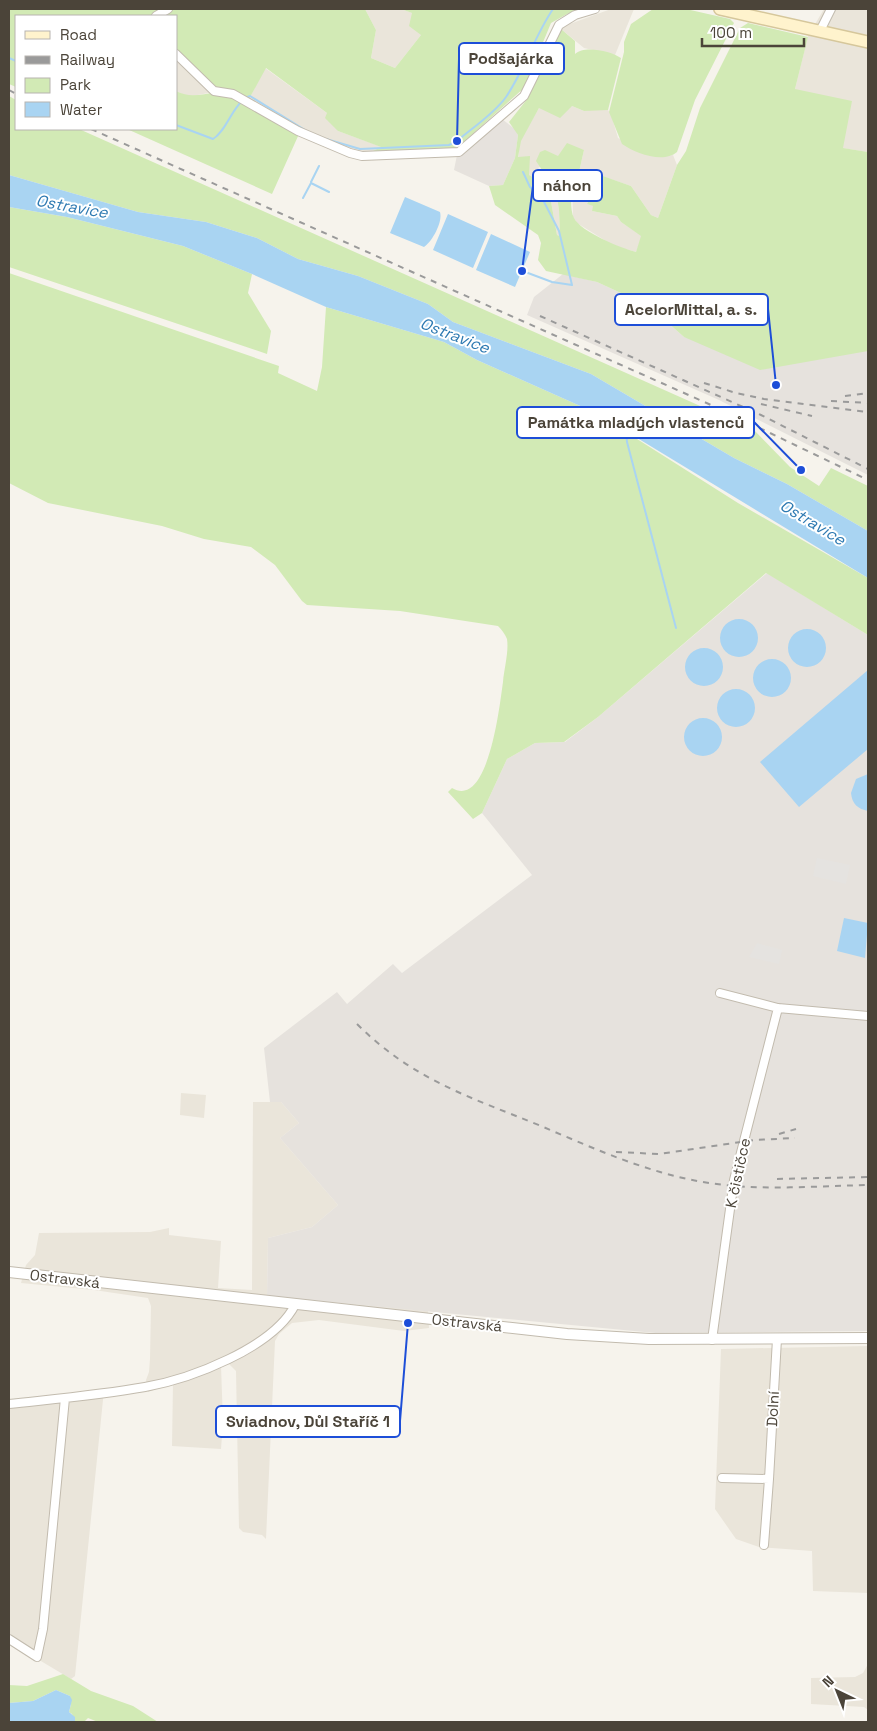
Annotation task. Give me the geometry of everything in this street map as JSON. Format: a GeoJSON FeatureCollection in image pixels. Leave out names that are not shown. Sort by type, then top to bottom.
{"type":"FeatureCollection","features":[{"type":"Feature","properties":{"kind":"main road"},"geometry":{"type":"LineString","coordinates":[[720,9],[868,42]]}},
{"type":"Feature","properties":{"kind":"street"},"geometry":{"type":"LineString","coordinates":[[178,56],[214,91],[244,100],[298,131],[356,155],[455,153],[503,116],[524,96],[559,25],[576,15],[595,9]]}},
{"type":"Feature","properties":{"kind":"street"},"geometry":{"type":"LineString","coordinates":[[820,30],[831,9]]}},
{"type":"Feature","properties":{"kind":"street"},"geometry":{"type":"LineString","coordinates":[[720,993],[778,1008],[868,1016]]}},
{"type":"Feature","properties":{"kind":"street","name":"K čističce"},"geometry":{"type":"LineString","coordinates":[[712,1340],[734,1180],[778,1008]]}},
{"type":"Feature","properties":{"kind":"street","name":"Ostravská"},"geometry":{"type":"LineString","coordinates":[[9,1272],[295,1306],[567,1334],[650,1339],[712,1340],[868,1338]]}},
{"type":"Feature","properties":{"kind":"street"},"geometry":{"type":"LineString","coordinates":[[9,1404],[146,1387],[223,1361],[270,1336],[281,1326],[295,1306]]}},
{"type":"Feature","properties":{"kind":"street","name":"Dolní"},"geometry":{"type":"LineString","coordinates":[[764,1546],[777,1339]]}},
{"type":"Feature","properties":{"kind":"street"},"geometry":{"type":"LineString","coordinates":[[9,1639],[37,1657],[43,1629],[65,1398]]}},
{"type":"Feature","properties":{"kind":"street"},"geometry":{"type":"LineString","coordinates":[[722,1478],[769,1479]]}},
{"type":"Feature","properties":{"kind":"shaded area"},"geometry":{"type":"Polygon","coordinates":[[[365,9],[401,9],[412,13],[421,35],[395,68],[371,58],[376,30],[365,9]]]}},
{"type":"Feature","properties":{"kind":"shaded area"},"geometry":{"type":"Polygon","coordinates":[[[611,9],[634,9],[615,55],[584,48],[561,29],[567,25],[611,9]]]}},
{"type":"Feature","properties":{"kind":"shaded area"},"geometry":{"type":"Polygon","coordinates":[[[824,9],[868,9],[868,152],[842,148],[795,89],[808,36],[824,9]]]}},
{"type":"Feature","properties":{"kind":"shaded area"},"geometry":{"type":"Polygon","coordinates":[[[178,53],[213,92],[188,97],[178,92],[178,53]]]}},
{"type":"Feature","properties":{"kind":"shaded area"},"geometry":{"type":"Polygon","coordinates":[[[265,68],[327,113],[338,131],[382,147],[369,153],[353,152],[300,130],[249,99],[265,68]]]}},
{"type":"Feature","properties":{"kind":"shaded area"},"geometry":{"type":"Polygon","coordinates":[[[572,106],[584,111],[593,109],[608,110],[618,138],[658,157],[673,155],[677,165],[658,218],[651,215],[631,186],[599,175],[587,204],[594,206],[592,211],[617,216],[621,222],[642,236],[636,252],[614,246],[577,223],[573,217],[572,180],[579,172],[584,150],[579,149],[538,168],[551,182],[556,191],[560,236],[557,235],[548,185],[529,175],[518,158],[520,141],[539,108],[572,106]]]}},
{"type":"Feature","properties":{"kind":"shaded area"},"geometry":{"type":"Polygon","coordinates":[[[502,119],[516,130],[518,135],[515,158],[503,185],[489,186],[454,170],[457,155],[502,119]]]}},
{"type":"Feature","properties":{"kind":"shaded area"},"geometry":{"type":"Polygon","coordinates":[[[563,274],[597,282],[649,306],[684,337],[868,351],[868,475],[719,400],[527,315],[534,297],[563,274]]]}},
{"type":"Feature","properties":{"kind":"shaded area"},"geometry":{"type":"Polygon","coordinates":[[[767,573],[868,635],[868,1331],[655,1333],[267,1296],[268,1238],[312,1227],[338,1205],[280,1138],[299,1123],[281,1102],[270,1102],[264,1048],[337,992],[347,1004],[393,964],[402,973],[532,875],[482,813],[507,759],[535,743],[565,742],[598,717],[767,573]]]}},
{"type":"Feature","properties":{"kind":"shaded area"},"geometry":{"type":"Polygon","coordinates":[[[817,858],[850,865],[846,884],[813,876],[817,858]]]}},
{"type":"Feature","properties":{"kind":"shaded area"},"geometry":{"type":"Polygon","coordinates":[[[757,943],[782,950],[779,964],[749,957],[757,943]]]}},
{"type":"Feature","properties":{"kind":"shaded area"},"geometry":{"type":"Polygon","coordinates":[[[181,1093],[206,1095],[204,1118],[180,1115],[181,1093]]]}},
{"type":"Feature","properties":{"kind":"shaded area"},"geometry":{"type":"Polygon","coordinates":[[[253,1102],[281,1102],[299,1123],[280,1138],[338,1205],[312,1227],[268,1238],[267,1296],[428,1311],[429,1328],[404,1331],[319,1320],[292,1323],[279,1334],[275,1341],[266,1539],[262,1535],[243,1532],[239,1528],[236,1371],[229,1364],[221,1366],[223,1422],[221,1449],[172,1446],[173,1383],[148,1392],[146,1380],[150,1359],[151,1306],[148,1298],[94,1290],[21,1283],[26,1265],[35,1255],[39,1233],[150,1232],[169,1228],[169,1235],[221,1241],[218,1288],[252,1290],[253,1102]]]}},
{"type":"Feature","properties":{"kind":"shaded area"},"geometry":{"type":"Polygon","coordinates":[[[868,1346],[868,1593],[813,1591],[812,1551],[759,1547],[736,1539],[715,1509],[721,1349],[868,1346]]]}},
{"type":"Feature","properties":{"kind":"shaded area"},"geometry":{"type":"Polygon","coordinates":[[[104,1390],[75,1676],[71,1679],[9,1642],[9,1400],[104,1390]]]}},
{"type":"Feature","properties":{"kind":"shaded area"},"geometry":{"type":"Polygon","coordinates":[[[868,1664],[868,1710],[864,1707],[811,1704],[811,1678],[855,1677],[863,1673],[868,1664]]]}},
{"type":"Feature","properties":{"kind":"green space"},"geometry":{"type":"Polygon","coordinates":[[[9,9],[165,9],[154,15],[15,15],[15,87],[9,84],[9,9]]]}},
{"type":"Feature","properties":{"kind":"green space"},"geometry":{"type":"Polygon","coordinates":[[[171,9],[365,9],[376,30],[371,58],[395,68],[421,35],[409,26],[412,13],[401,9],[584,9],[567,14],[551,23],[524,88],[457,148],[452,150],[369,153],[381,147],[338,131],[325,118],[327,113],[266,68],[249,99],[214,89],[178,53],[178,15],[162,15],[171,9]]]}},
{"type":"Feature","properties":{"kind":"green space"},"geometry":{"type":"Polygon","coordinates":[[[653,9],[686,9],[730,19],[734,23],[695,100],[677,152],[664,157],[641,154],[622,144],[609,112],[624,52],[624,42],[631,24],[653,9]]]}},
{"type":"Feature","properties":{"kind":"green space"},"geometry":{"type":"Polygon","coordinates":[[[748,23],[808,37],[795,89],[852,101],[843,148],[868,152],[868,351],[760,370],[684,337],[649,306],[597,282],[546,271],[538,260],[541,243],[538,235],[495,205],[489,186],[503,185],[515,158],[518,135],[509,122],[528,98],[561,29],[575,41],[575,54],[579,51],[591,49],[611,53],[621,58],[608,110],[584,111],[572,106],[560,118],[539,108],[521,141],[518,157],[530,156],[529,175],[548,185],[557,235],[560,236],[556,191],[536,161],[540,152],[545,150],[558,156],[567,143],[584,150],[579,172],[572,180],[571,204],[574,218],[593,234],[636,252],[641,236],[621,222],[617,216],[592,211],[593,206],[587,204],[600,175],[631,186],[651,215],[658,218],[677,165],[686,151],[700,108],[740,28],[748,23]]]}},
{"type":"Feature","properties":{"kind":"green space"},"geometry":{"type":"Polygon","coordinates":[[[178,92],[190,95],[224,94],[241,100],[299,134],[272,194],[129,130],[178,130],[178,92]]]}},
{"type":"Feature","properties":{"kind":"green space"},"geometry":{"type":"Polygon","coordinates":[[[9,96],[15,99],[15,130],[81,130],[754,430],[790,467],[819,486],[831,468],[868,486],[868,531],[787,484],[734,458],[591,374],[453,322],[428,304],[358,276],[298,259],[257,238],[206,222],[138,212],[9,175],[9,96]]]}},
{"type":"Feature","properties":{"kind":"green space"},"geometry":{"type":"Polygon","coordinates":[[[9,207],[67,217],[183,246],[252,274],[248,293],[271,331],[267,354],[9,267],[9,207]]]}},
{"type":"Feature","properties":{"kind":"green space"},"geometry":{"type":"Polygon","coordinates":[[[9,273],[279,366],[278,373],[317,391],[322,367],[326,307],[444,342],[477,360],[596,413],[738,503],[868,578],[868,635],[766,573],[598,717],[564,742],[535,743],[507,759],[482,813],[473,819],[448,792],[452,788],[465,791],[475,784],[484,769],[490,751],[499,710],[507,649],[507,639],[501,629],[498,626],[400,611],[307,605],[275,565],[251,547],[204,539],[162,526],[48,503],[9,483],[9,273]]]}},
{"type":"Feature","properties":{"kind":"green space"},"geometry":{"type":"Polygon","coordinates":[[[63,1674],[91,1691],[133,1706],[158,1722],[98,1722],[88,1718],[84,1722],[75,1722],[72,1714],[69,1712],[70,1696],[56,1690],[33,1701],[9,1703],[9,1685],[27,1686],[63,1674]]]}},
{"type":"Feature","properties":{"kind":"water","name":"Ostravice"},"geometry":{"type":"Polygon","coordinates":[[[9,175],[138,212],[206,222],[257,238],[298,259],[358,276],[428,304],[453,322],[591,374],[734,458],[787,484],[868,531],[868,578],[596,413],[477,360],[444,342],[326,307],[183,246],[67,217],[9,207],[9,175]]]}},
{"type":"Feature","properties":{"kind":"water"},"geometry":{"type":"Polygon","coordinates":[[[405,197],[440,212],[440,221],[436,231],[424,247],[390,233],[405,197]]]}},
{"type":"Feature","properties":{"kind":"water"},"geometry":{"type":"Polygon","coordinates":[[[448,214],[488,232],[473,268],[433,250],[448,214]]]}},
{"type":"Feature","properties":{"kind":"water"},"geometry":{"type":"Polygon","coordinates":[[[491,234],[530,252],[515,287],[476,270],[491,234]]]}},
{"type":"Feature","properties":{"kind":"water"},"geometry":{"type":"Polygon","coordinates":[[[739,619],[752,625],[758,638],[752,651],[739,657],[726,651],[720,638],[726,625],[739,619]]]}},
{"type":"Feature","properties":{"kind":"water"},"geometry":{"type":"Polygon","coordinates":[[[807,629],[820,635],[826,648],[820,661],[807,667],[794,661],[788,648],[794,635],[807,629]]]}},
{"type":"Feature","properties":{"kind":"water"},"geometry":{"type":"Polygon","coordinates":[[[704,648],[717,654],[723,667],[717,680],[704,686],[691,680],[685,667],[691,654],[704,648]]]}},
{"type":"Feature","properties":{"kind":"water"},"geometry":{"type":"Polygon","coordinates":[[[772,659],[785,665],[791,678],[785,691],[772,697],[759,691],[753,678],[759,665],[772,659]]]}},
{"type":"Feature","properties":{"kind":"water"},"geometry":{"type":"Polygon","coordinates":[[[868,670],[868,749],[799,807],[760,762],[868,670]]]}},
{"type":"Feature","properties":{"kind":"water"},"geometry":{"type":"Polygon","coordinates":[[[736,689],[749,695],[755,708],[749,721],[736,727],[723,721],[717,708],[723,695],[736,689]]]}},
{"type":"Feature","properties":{"kind":"water"},"geometry":{"type":"Polygon","coordinates":[[[703,718],[716,724],[722,737],[716,750],[703,756],[690,750],[684,737],[690,724],[703,718]]]}},
{"type":"Feature","properties":{"kind":"water"},"geometry":{"type":"Polygon","coordinates":[[[868,774],[868,811],[856,805],[851,793],[856,779],[868,774]]]}},
{"type":"Feature","properties":{"kind":"water"},"geometry":{"type":"Polygon","coordinates":[[[844,918],[868,923],[865,958],[837,951],[844,918]]]}},
{"type":"Feature","properties":{"kind":"water"},"geometry":{"type":"Polygon","coordinates":[[[56,1690],[70,1696],[72,1700],[69,1712],[75,1717],[75,1722],[9,1722],[9,1703],[33,1701],[56,1690]]]}},
{"type":"Feature","properties":{"kind":"waterway"},"geometry":{"type":"LineString","coordinates":[[326,139],[360,149],[449,145],[457,141],[489,115],[506,97],[553,9]]}},
{"type":"Feature","properties":{"kind":"waterway"},"geometry":{"type":"LineString","coordinates":[[9,58],[15,61]]}},
{"type":"Feature","properties":{"kind":"waterway"},"geometry":{"type":"LineString","coordinates":[[245,98],[250,96],[305,130]]}},
{"type":"Feature","properties":{"kind":"waterway"},"geometry":{"type":"LineString","coordinates":[[178,126],[213,139],[221,132],[242,101]]}},
{"type":"Feature","properties":{"kind":"waterway"},"geometry":{"type":"LineString","coordinates":[[311,182],[319,166]]}},
{"type":"Feature","properties":{"kind":"waterway"},"geometry":{"type":"LineString","coordinates":[[520,270],[552,282],[572,285],[559,231],[541,196],[530,187],[523,172]]}},
{"type":"Feature","properties":{"kind":"waterway"},"geometry":{"type":"LineString","coordinates":[[303,198],[311,183],[329,192]]}},
{"type":"Feature","properties":{"kind":"waterway"},"geometry":{"type":"LineString","coordinates":[[626,429],[627,442],[676,628]]}},
{"type":"Feature","properties":{"kind":"railway"},"geometry":{"type":"LineString","coordinates":[[9,90],[15,93]]}},
{"type":"Feature","properties":{"kind":"railway"},"geometry":{"type":"LineString","coordinates":[[93,130],[720,409],[868,480]]}},
{"type":"Feature","properties":{"kind":"railway"},"geometry":{"type":"LineString","coordinates":[[540,316],[761,415],[868,469]]}},
{"type":"Feature","properties":{"kind":"railway"},"geometry":{"type":"LineString","coordinates":[[704,383],[764,399],[868,412]]}},
{"type":"Feature","properties":{"kind":"railway"},"geometry":{"type":"LineString","coordinates":[[845,396],[868,393]]}},
{"type":"Feature","properties":{"kind":"railway"},"geometry":{"type":"LineString","coordinates":[[831,401],[868,403]]}},
{"type":"Feature","properties":{"kind":"railway"},"geometry":{"type":"LineString","coordinates":[[761,404],[812,416]]}},
{"type":"Feature","properties":{"kind":"railway"},"geometry":{"type":"LineString","coordinates":[[357,1024],[399,1059],[443,1085],[602,1152],[665,1174],[709,1183],[748,1187],[868,1185]]}},
{"type":"Feature","properties":{"kind":"railway"},"geometry":{"type":"LineString","coordinates":[[779,1134],[796,1129]]}},
{"type":"Feature","properties":{"kind":"railway"},"geometry":{"type":"LineString","coordinates":[[616,1152],[659,1154],[754,1140],[795,1138]]}},
{"type":"Feature","properties":{"kind":"railway"},"geometry":{"type":"LineString","coordinates":[[777,1179],[868,1177]]}},
{"type":"Feature","properties":{"kind":"place","name":"Podšajárka"},"geometry":{"type":"Point","coordinates":[457,141]}},
{"type":"Feature","properties":{"kind":"place","name":"náhon"},"geometry":{"type":"Point","coordinates":[522,271]}},
{"type":"Feature","properties":{"kind":"place","name":"AcelorMittal, a. s."},"geometry":{"type":"Point","coordinates":[776,385]}},
{"type":"Feature","properties":{"kind":"place","name":"Památka mladých vlastenců"},"geometry":{"type":"Point","coordinates":[801,470]}},
{"type":"Feature","properties":{"kind":"place","name":"Sviadnov, Důl Staříč 1"},"geometry":{"type":"Point","coordinates":[408,1323]}}]}
